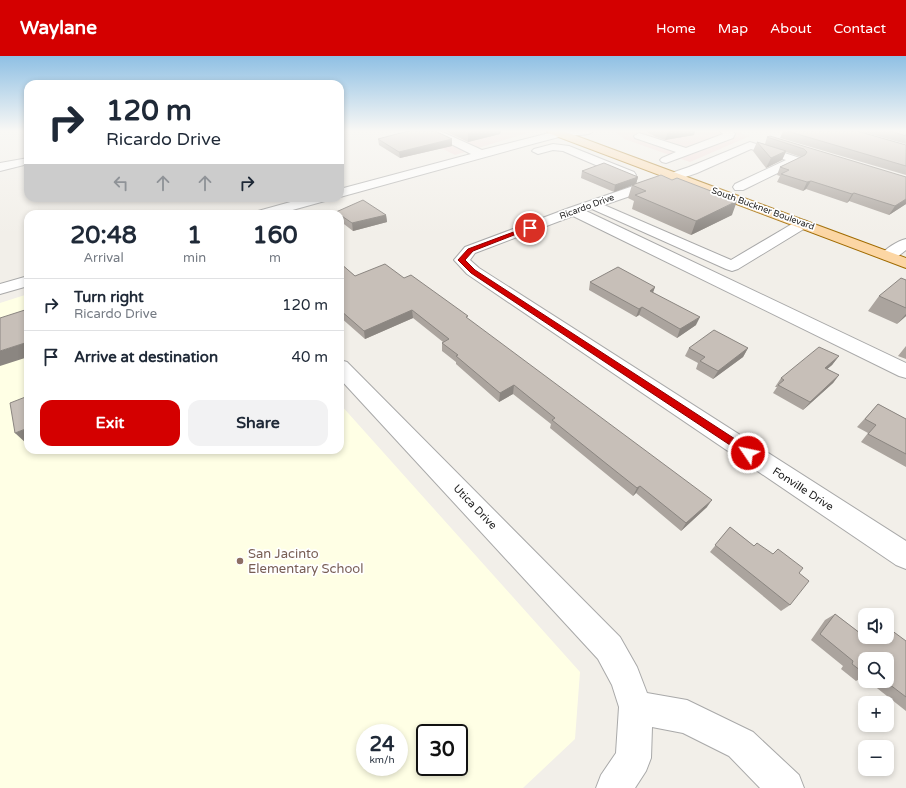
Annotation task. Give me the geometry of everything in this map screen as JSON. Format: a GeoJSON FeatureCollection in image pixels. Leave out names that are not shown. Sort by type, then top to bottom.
{"type":"FeatureCollection","features":[{"type":"Feature","properties":{"kind":"main road","name":"South Buckner Boulevard"},"geometry":{"type":"LineString","coordinates":[[645,165],[906,263]]}},
{"type":"Feature","properties":{"kind":"main road","name":"South Buckner Boulevard"},"geometry":{"type":"LineString","coordinates":[[680,165],[706,175]]}},
{"type":"Feature","properties":{"kind":"main road","name":"South Buckner Boulevard"},"geometry":{"type":"LineString","coordinates":[[726,182],[753,192]]}},
{"type":"Feature","properties":{"kind":"main road"},"geometry":{"type":"LineString","coordinates":[[888,240],[905,245]]}},
{"type":"Feature","properties":{"kind":"street"},"geometry":{"type":"LineString","coordinates":[[344,192],[441,165]]}},
{"type":"Feature","properties":{"kind":"street"},"geometry":{"type":"LineString","coordinates":[[605,165],[651,184]]}},
{"type":"Feature","properties":{"kind":"street"},"geometry":{"type":"LineString","coordinates":[[616,170],[628,165]]}},
{"type":"Feature","properties":{"kind":"street","name":"Ricardo Drive"},"geometry":{"type":"LineString","coordinates":[[462,260],[470,250],[574,211],[705,165]]}},
{"type":"Feature","properties":{"kind":"street","name":"Ricardo Drive"},"geometry":{"type":"LineString","coordinates":[[739,187],[785,165]]}},
{"type":"Feature","properties":{"kind":"street"},"geometry":{"type":"LineString","coordinates":[[277,210],[306,202]]}},
{"type":"Feature","properties":{"kind":"street"},"geometry":{"type":"LineString","coordinates":[[592,205],[732,266],[802,224]]}},
{"type":"Feature","properties":{"kind":"street"},"geometry":{"type":"LineString","coordinates":[[574,211],[906,372]]}},
{"type":"Feature","properties":{"kind":"street"},"geometry":{"type":"LineString","coordinates":[[888,256],[905,245]]}},
{"type":"Feature","properties":{"kind":"street","name":"Fonville Drive"},"geometry":{"type":"LineString","coordinates":[[462,260],[473,272],[906,556]]}},
{"type":"Feature","properties":{"kind":"street"},"geometry":{"type":"LineString","coordinates":[[0,289],[24,282]]}},
{"type":"Feature","properties":{"kind":"street","name":"Utica Drive"},"geometry":{"type":"LineString","coordinates":[[344,371],[609,648],[626,678],[636,707]]}},
{"type":"Feature","properties":{"kind":"street"},"geometry":{"type":"LineString","coordinates":[[614,788],[633,758],[636,707],[687,717],[741,744],[786,788]]}},
{"type":"Feature","properties":{"kind":"shaded area","name":"San Jacinto Elementary School"},"geometry":{"type":"Polygon","coordinates":[[[24,295],[24,454],[344,454],[344,408],[580,672],[575,739],[523,788],[0,788],[0,303],[24,295]]]}},
{"type":"Feature","properties":{"kind":"building"},"geometry":{"type":"Polygon","coordinates":[[[598,165],[609,165],[638,177],[615,185],[582,171],[598,165]]]}},
{"type":"Feature","properties":{"kind":"building"},"geometry":{"type":"Polygon","coordinates":[[[784,165],[867,165],[906,177],[906,199],[895,206],[854,193],[852,194],[811,181],[807,182],[781,174],[789,170],[780,167],[784,165]]]}},
{"type":"Feature","properties":{"kind":"building"},"geometry":{"type":"Polygon","coordinates":[[[661,175],[672,180],[677,178],[737,201],[696,221],[635,195],[646,191],[632,185],[661,175]]]}},
{"type":"Feature","properties":{"kind":"building"},"geometry":{"type":"Polygon","coordinates":[[[363,200],[386,215],[352,223],[344,218],[344,210],[340,210],[363,200]]]}},
{"type":"Feature","properties":{"kind":"building"},"geometry":{"type":"Polygon","coordinates":[[[385,264],[404,278],[411,275],[468,316],[466,317],[712,500],[686,523],[640,486],[637,488],[603,461],[552,420],[555,418],[514,385],[500,393],[456,356],[458,355],[442,343],[449,339],[412,310],[364,331],[344,314],[344,266],[355,276],[385,264]]]}},
{"type":"Feature","properties":{"kind":"building"},"geometry":{"type":"Polygon","coordinates":[[[618,267],[655,287],[650,291],[700,317],[680,329],[642,307],[639,309],[590,282],[618,267]]]}},
{"type":"Feature","properties":{"kind":"building"},"geometry":{"type":"Polygon","coordinates":[[[901,278],[906,280],[906,308],[879,296],[901,278]]]}},
{"type":"Feature","properties":{"kind":"building"},"geometry":{"type":"Polygon","coordinates":[[[24,310],[24,343],[0,351],[0,318],[24,310]]]}},
{"type":"Feature","properties":{"kind":"building"},"geometry":{"type":"Polygon","coordinates":[[[714,330],[748,348],[718,371],[700,361],[705,357],[689,348],[714,330]]]}},
{"type":"Feature","properties":{"kind":"building"},"geometry":{"type":"Polygon","coordinates":[[[819,347],[839,356],[825,368],[839,375],[810,402],[778,385],[784,380],[781,378],[819,347]]]}},
{"type":"Feature","properties":{"kind":"building"},"geometry":{"type":"Polygon","coordinates":[[[24,398],[24,430],[15,433],[10,403],[24,398]]]}},
{"type":"Feature","properties":{"kind":"building"},"geometry":{"type":"Polygon","coordinates":[[[878,404],[906,419],[906,454],[868,434],[876,425],[865,419],[878,404]]]}},
{"type":"Feature","properties":{"kind":"building"},"geometry":{"type":"Polygon","coordinates":[[[730,527],[754,546],[757,543],[773,554],[778,549],[803,568],[799,573],[809,581],[790,605],[715,545],[730,527]]]}},
{"type":"Feature","properties":{"kind":"building"},"geometry":{"type":"Polygon","coordinates":[[[835,614],[858,632],[858,644],[894,644],[894,632],[906,641],[906,697],[894,688],[894,652],[858,652],[858,669],[852,664],[853,661],[820,634],[835,614]]]}},
{"type":"Feature","properties":{"kind":"place","name":"San Jacinto Elementary School"},"geometry":{"type":"Point","coordinates":[240,561]}},
{"type":"Feature","properties":{"kind":"route"},"geometry":{"type":"LineString","coordinates":[[530,228],[470,250],[462,260],[473,272],[748,453]]}}]}
